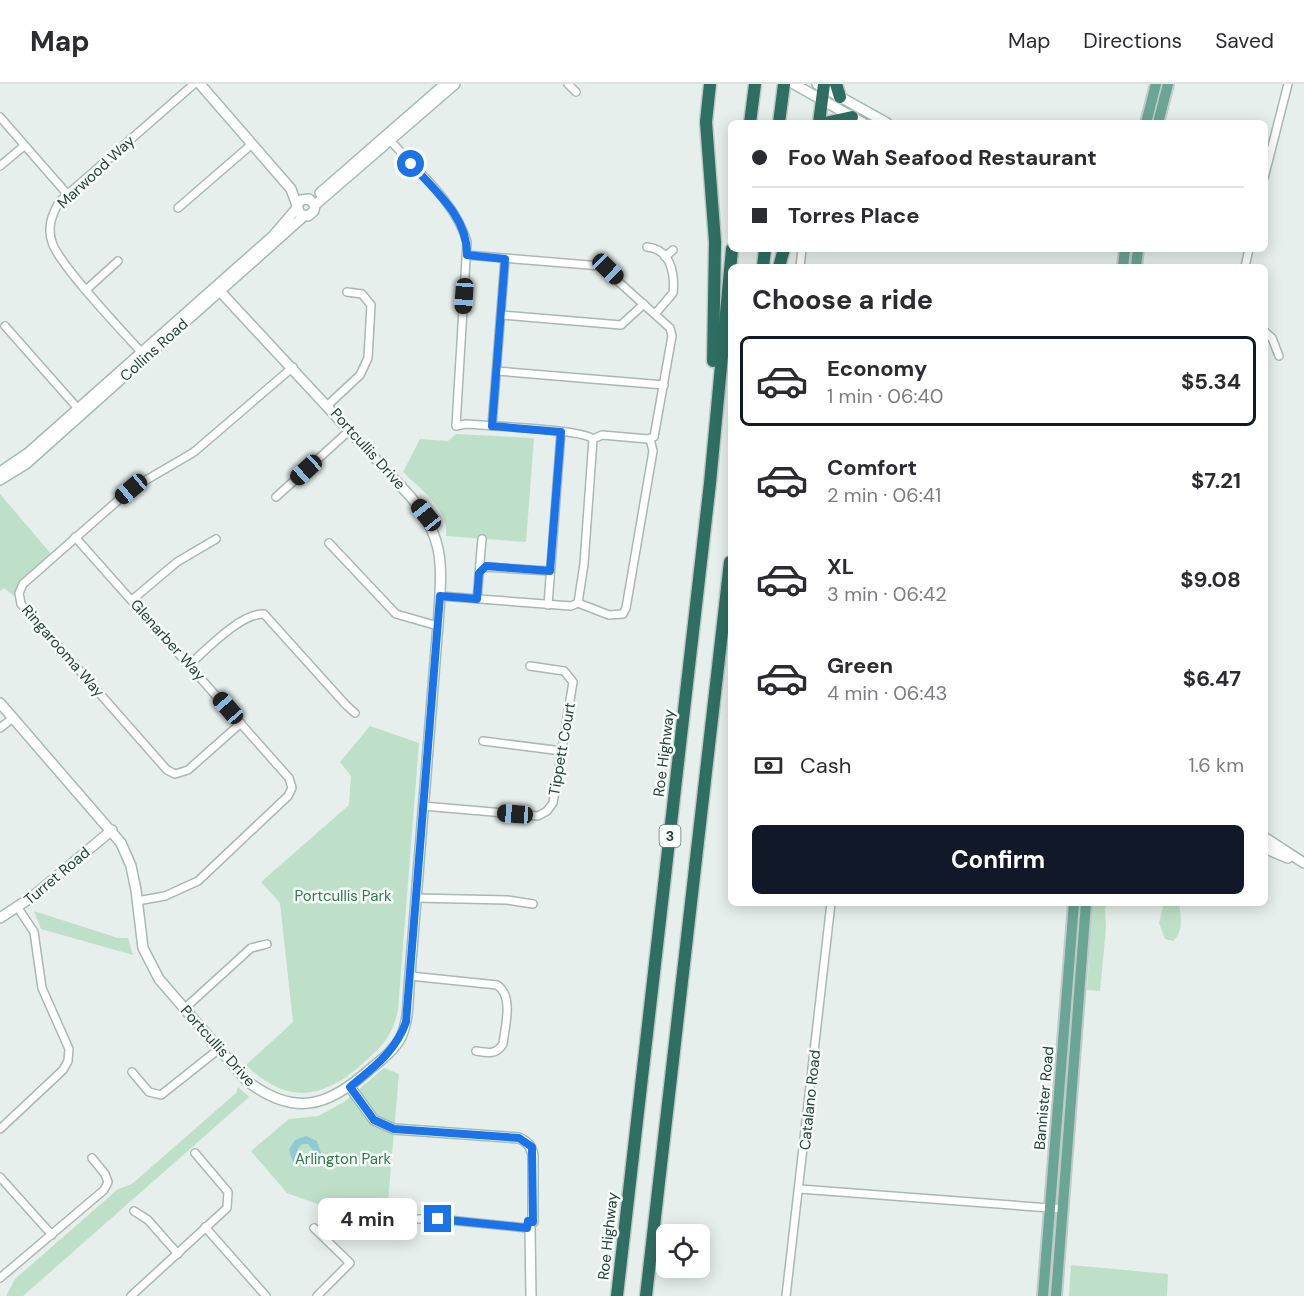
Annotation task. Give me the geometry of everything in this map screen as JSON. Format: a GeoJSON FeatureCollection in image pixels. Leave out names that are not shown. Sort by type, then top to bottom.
{"type":"FeatureCollection","features":[{"type":"Feature","properties":{"kind":"highway"},"geometry":{"type":"LineString","coordinates":[[710,84],[706,122],[715,242],[714,354],[708,423],[710,483]]}},
{"type":"Feature","properties":{"kind":"highway"},"geometry":{"type":"LineString","coordinates":[[750,120],[755,84]]}},
{"type":"Feature","properties":{"kind":"highway"},"geometry":{"type":"LineString","coordinates":[[779,120],[784,84]]}},
{"type":"Feature","properties":{"kind":"highway"},"geometry":{"type":"LineString","coordinates":[[836,84],[840,98]]}},
{"type":"Feature","properties":{"kind":"highway"},"geometry":{"type":"LineString","coordinates":[[819,120],[821,89]]}},
{"type":"Feature","properties":{"kind":"highway","name":"Roe Highway"},"geometry":{"type":"LineString","coordinates":[[617,1296],[710,483],[728,292]]}},
{"type":"Feature","properties":{"kind":"highway","name":"3"},"geometry":{"type":"LineString","coordinates":[[645,1296],[728,579]]}},
{"type":"Feature","properties":{"kind":"main road"},"geometry":{"type":"LineString","coordinates":[[1147,120],[1156,84]]}},
{"type":"Feature","properties":{"kind":"main road"},"geometry":{"type":"LineString","coordinates":[[1159,120],[1168,84]]}},
{"type":"Feature","properties":{"kind":"main road","name":"Bannister Road"},"geometry":{"type":"LineString","coordinates":[[1043,1296],[1074,906]]}},
{"type":"Feature","properties":{"kind":"main road","name":"Bannister Road"},"geometry":{"type":"LineString","coordinates":[[1056,1296],[1086,906]]}},
{"type":"Feature","properties":{"kind":"street","name":"Marwood Way"},"geometry":{"type":"LineString","coordinates":[[144,355],[59,257],[52,244],[50,231],[52,216],[59,202],[194,84]]}},
{"type":"Feature","properties":{"kind":"street"},"geometry":{"type":"LineString","coordinates":[[200,84],[291,189],[300,210]]}},
{"type":"Feature","properties":{"kind":"street","name":"Collins Road"},"geometry":{"type":"LineString","coordinates":[[388,139],[445,84]]}},
{"type":"Feature","properties":{"kind":"street","name":"Collins Road"},"geometry":{"type":"LineString","coordinates":[[1,476],[81,411],[221,287],[300,210],[455,84]]}},
{"type":"Feature","properties":{"kind":"street"},"geometry":{"type":"LineString","coordinates":[[568,84],[576,92]]}},
{"type":"Feature","properties":{"kind":"street"},"geometry":{"type":"LineString","coordinates":[[1268,162],[1288,84]]}},
{"type":"Feature","properties":{"kind":"street"},"geometry":{"type":"LineString","coordinates":[[796,85],[821,89],[881,120]]}},
{"type":"Feature","properties":{"kind":"street"},"geometry":{"type":"LineString","coordinates":[[821,89],[858,120]]}},
{"type":"Feature","properties":{"kind":"street"},"geometry":{"type":"LineString","coordinates":[[0,117],[68,195]]}},
{"type":"Feature","properties":{"kind":"street"},"geometry":{"type":"LineString","coordinates":[[388,139],[452,208],[462,225],[467,242],[456,426],[492,426],[587,434],[593,439]]}},
{"type":"Feature","properties":{"kind":"street"},"geometry":{"type":"LineString","coordinates":[[178,208],[252,144]]}},
{"type":"Feature","properties":{"kind":"street"},"geometry":{"type":"LineString","coordinates":[[0,166],[24,146]]}},
{"type":"Feature","properties":{"kind":"street"},"geometry":{"type":"LineString","coordinates":[[291,189],[311,201]]}},
{"type":"Feature","properties":{"kind":"street","name":"Collins Road"},"geometry":{"type":"LineString","coordinates":[[300,210],[313,213],[311,201]]}},
{"type":"Feature","properties":{"kind":"street"},"geometry":{"type":"LineString","coordinates":[[647,247],[653,248],[665,257],[672,269],[673,293],[655,314]]}},
{"type":"Feature","properties":{"kind":"street"},"geometry":{"type":"LineString","coordinates":[[665,257],[673,250]]}},
{"type":"Feature","properties":{"kind":"street"},"geometry":{"type":"LineString","coordinates":[[440,596],[548,605],[571,606],[578,603],[609,615],[623,614],[626,608],[653,451],[651,439],[656,433],[672,332],[601,266],[467,255]]}},
{"type":"Feature","properties":{"kind":"street"},"geometry":{"type":"LineString","coordinates":[[492,426],[505,259]]}},
{"type":"Feature","properties":{"kind":"street"},"geometry":{"type":"LineString","coordinates":[[87,289],[118,261]]}},
{"type":"Feature","properties":{"kind":"street","name":"Portcullis Drive"},"geometry":{"type":"LineString","coordinates":[[0,703],[112,830],[130,866],[142,943],[149,962],[159,979],[247,1082],[278,1100],[311,1104],[327,1100],[350,1087],[391,1051],[400,1038],[406,1022],[438,626],[442,564],[439,542],[426,515],[293,367],[289,359],[221,287]]}},
{"type":"Feature","properties":{"kind":"street"},"geometry":{"type":"LineString","coordinates":[[328,405],[360,375],[368,358],[371,305],[362,294],[346,292]]}},
{"type":"Feature","properties":{"kind":"street"},"geometry":{"type":"LineString","coordinates":[[502,315],[621,325],[644,304]]}},
{"type":"Feature","properties":{"kind":"street"},"geometry":{"type":"LineString","coordinates":[[5,326],[81,411]]}},
{"type":"Feature","properties":{"kind":"street"},"geometry":{"type":"LineString","coordinates":[[1268,334],[1272,338],[1278,357]]}},
{"type":"Feature","properties":{"kind":"street","name":"Ringarooma Way"},"geometry":{"type":"LineString","coordinates":[[241,723],[188,770],[175,774],[167,770],[21,604],[19,593],[23,584],[131,489],[194,452],[293,367]]}},
{"type":"Feature","properties":{"kind":"street"},"geometry":{"type":"LineString","coordinates":[[497,371],[664,385]]}},
{"type":"Feature","properties":{"kind":"street"},"geometry":{"type":"LineString","coordinates":[[276,497],[350,430]]}},
{"type":"Feature","properties":{"kind":"street"},"geometry":{"type":"LineString","coordinates":[[548,605],[561,432]]}},
{"type":"Feature","properties":{"kind":"street"},"geometry":{"type":"LineString","coordinates":[[593,439],[602,435],[651,439]]}},
{"type":"Feature","properties":{"kind":"street"},"geometry":{"type":"LineString","coordinates":[[578,603],[584,564],[593,439]]}},
{"type":"Feature","properties":{"kind":"street","name":"Glenarber Way"},"geometry":{"type":"LineString","coordinates":[[75,537],[289,778],[292,788],[288,796],[198,880],[165,896],[137,901]]}},
{"type":"Feature","properties":{"kind":"street"},"geometry":{"type":"LineString","coordinates":[[132,600],[177,562],[216,539]]}},
{"type":"Feature","properties":{"kind":"street"},"geometry":{"type":"LineString","coordinates":[[477,599],[479,573],[483,567],[482,539]]}},
{"type":"Feature","properties":{"kind":"street"},"geometry":{"type":"LineString","coordinates":[[329,543],[396,614],[438,626]]}},
{"type":"Feature","properties":{"kind":"street"},"geometry":{"type":"LineString","coordinates":[[483,567],[550,571]]}},
{"type":"Feature","properties":{"kind":"street"},"geometry":{"type":"LineString","coordinates":[[190,664],[225,633],[257,614],[264,615],[270,618],[346,705],[355,712]]}},
{"type":"Feature","properties":{"kind":"street","name":"Tippett Court"},"geometry":{"type":"LineString","coordinates":[[423,807],[538,816],[547,811],[553,803],[573,682],[564,671],[530,666]]}},
{"type":"Feature","properties":{"kind":"street"},"geometry":{"type":"LineString","coordinates":[[0,728],[13,717]]}},
{"type":"Feature","properties":{"kind":"street"},"geometry":{"type":"LineString","coordinates":[[483,741],[562,751]]}},
{"type":"Feature","properties":{"kind":"street","name":"Turret Road"},"geometry":{"type":"LineString","coordinates":[[0,918],[18,908],[112,830]]}},
{"type":"Feature","properties":{"kind":"street"},"geometry":{"type":"LineString","coordinates":[[1268,840],[1304,864]]}},
{"type":"Feature","properties":{"kind":"street"},"geometry":{"type":"LineString","coordinates":[[1268,850],[1304,864]]}},
{"type":"Feature","properties":{"kind":"street"},"geometry":{"type":"LineString","coordinates":[[416,898],[507,900],[533,904]]}},
{"type":"Feature","properties":{"kind":"street","name":"Catalano Road"},"geometry":{"type":"LineString","coordinates":[[786,1296],[831,906]]}},
{"type":"Feature","properties":{"kind":"street"},"geometry":{"type":"LineString","coordinates":[[0,1129],[63,1070],[68,1061],[69,1049],[42,988],[34,932],[18,908]]}},
{"type":"Feature","properties":{"kind":"street"},"geometry":{"type":"LineString","coordinates":[[184,1009],[251,948],[267,944]]}},
{"type":"Feature","properties":{"kind":"street"},"geometry":{"type":"LineString","coordinates":[[410,976],[497,985],[504,990],[507,997],[503,1044],[499,1050],[492,1053],[476,1051]]}},
{"type":"Feature","properties":{"kind":"street"},"geometry":{"type":"LineString","coordinates":[[132,1072],[149,1092],[161,1095],[219,1049]]}},
{"type":"Feature","properties":{"kind":"street"},"geometry":{"type":"LineString","coordinates":[[350,1087],[374,1120],[394,1129],[519,1138],[532,1147],[531,1296]]}},
{"type":"Feature","properties":{"kind":"street"},"geometry":{"type":"LineString","coordinates":[[131,1296],[227,1208],[230,1201],[228,1192],[195,1153]]}},
{"type":"Feature","properties":{"kind":"street"},"geometry":{"type":"LineString","coordinates":[[0,1278],[104,1190],[108,1182],[105,1173],[92,1158]]}},
{"type":"Feature","properties":{"kind":"street"},"geometry":{"type":"LineString","coordinates":[[0,1177],[52,1235]]}},
{"type":"Feature","properties":{"kind":"street"},"geometry":{"type":"LineString","coordinates":[[800,1189],[1063,1209]]}},
{"type":"Feature","properties":{"kind":"street"},"geometry":{"type":"LineString","coordinates":[[134,1211],[148,1220],[178,1254]]}},
{"type":"Feature","properties":{"kind":"street"},"geometry":{"type":"LineString","coordinates":[[390,1219],[530,1225]]}},
{"type":"Feature","properties":{"kind":"street"},"geometry":{"type":"LineString","coordinates":[[206,1227],[261,1294]]}},
{"type":"Feature","properties":{"kind":"street"},"geometry":{"type":"LineString","coordinates":[[314,1228],[350,1263],[316,1296]]}},
{"type":"Feature","properties":{"kind":"green space"},"geometry":{"type":"Polygon","coordinates":[[[456,434],[534,438],[526,542],[446,536],[446,526],[438,508],[403,472],[420,439],[448,441],[456,434]]]}},
{"type":"Feature","properties":{"kind":"green space"},"geometry":{"type":"Polygon","coordinates":[[[0,494],[52,555],[20,582],[14,596],[4,588],[0,591],[0,494]]]}},
{"type":"Feature","properties":{"kind":"green space","name":"Portcullis Park"},"geometry":{"type":"Polygon","coordinates":[[[370,726],[419,743],[396,1020],[380,1047],[345,1078],[316,1091],[302,1093],[288,1091],[274,1086],[246,1065],[293,1022],[280,903],[261,882],[349,805],[351,776],[340,762],[370,726]]]}},
{"type":"Feature","properties":{"kind":"green space"},"geometry":{"type":"Polygon","coordinates":[[[1092,906],[1107,906],[1100,991],[1087,990],[1092,906]]]}},
{"type":"Feature","properties":{"kind":"green space"},"geometry":{"type":"Polygon","coordinates":[[[1163,906],[1179,906],[1180,928],[1173,941],[1165,939],[1159,923],[1163,906]]]}},
{"type":"Feature","properties":{"kind":"green space"},"geometry":{"type":"Polygon","coordinates":[[[34,911],[118,938],[128,938],[133,955],[41,929],[34,911]]]}},
{"type":"Feature","properties":{"kind":"green space","name":"Arlington Park"},"geometry":{"type":"Polygon","coordinates":[[[384,1068],[399,1074],[388,1201],[366,1222],[287,1193],[251,1151],[289,1119],[318,1116],[344,1102],[384,1068]]]}},
{"type":"Feature","properties":{"kind":"green space"},"geometry":{"type":"Polygon","coordinates":[[[238,1087],[249,1097],[23,1296],[6,1296],[15,1279],[118,1189],[132,1184],[236,1093],[238,1087]]]}},
{"type":"Feature","properties":{"kind":"green space"},"geometry":{"type":"Polygon","coordinates":[[[1071,1265],[1168,1274],[1167,1296],[1069,1296],[1071,1265]]]}},
{"type":"Feature","properties":{"kind":"water"},"geometry":{"type":"Polygon","coordinates":[[[306,1136],[317,1141],[321,1153],[315,1164],[304,1167],[293,1162],[289,1150],[295,1140],[306,1136]],[[302,1144],[298,1148],[297,1154],[301,1158],[307,1159],[312,1155],[312,1149],[308,1144],[302,1144]]]}},
{"type":"Feature","properties":{"kind":"route"},"geometry":{"type":"LineString","coordinates":[[411,164],[452,208],[461,223],[467,242],[467,255],[505,259],[492,426],[561,432],[550,571],[486,566],[480,569],[477,599],[440,596],[406,1022],[400,1038],[391,1051],[350,1087],[374,1120],[394,1129],[519,1138],[532,1147],[533,1222],[528,1221],[527,1228],[516,1225],[438,1219]]}}]}
